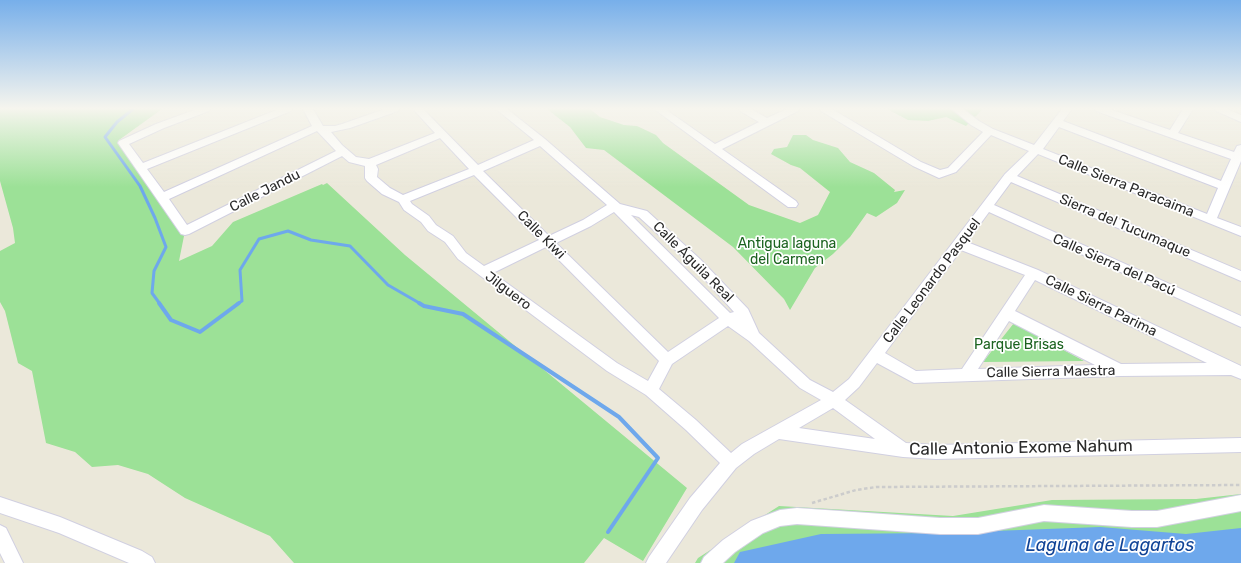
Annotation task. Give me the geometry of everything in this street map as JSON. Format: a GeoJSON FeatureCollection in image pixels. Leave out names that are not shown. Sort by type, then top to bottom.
{"type":"FeatureCollection","features":[{"type":"Feature","properties":{"kind":"street"},"geometry":{"type":"LineString","coordinates":[[140,135],[123,143],[163,198],[303,135]]}},
{"type":"Feature","properties":{"kind":"street"},"geometry":{"type":"LineString","coordinates":[[141,168],[222,135]]}},
{"type":"Feature","properties":{"kind":"street"},"geometry":{"type":"LineString","coordinates":[[327,135],[353,160],[370,163],[438,135]]}},
{"type":"Feature","properties":{"kind":"street"},"geometry":{"type":"LineString","coordinates":[[338,135],[336,139],[341,149]]}},
{"type":"Feature","properties":{"kind":"street","name":"Calle Kiwi"},"geometry":{"type":"LineString","coordinates":[[442,135],[667,360]]}},
{"type":"Feature","properties":{"kind":"street","name":"Calle Águila Real"},"geometry":{"type":"LineString","coordinates":[[534,135],[615,206],[728,319],[754,338],[805,384],[834,400],[903,450]]}},
{"type":"Feature","properties":{"kind":"street"},"geometry":{"type":"LineString","coordinates":[[697,135],[792,204]]}},
{"type":"Feature","properties":{"kind":"street"},"geometry":{"type":"LineString","coordinates":[[715,148],[740,135]]}},
{"type":"Feature","properties":{"kind":"street"},"geometry":{"type":"LineString","coordinates":[[869,135],[917,164],[939,174],[952,170],[985,135]]}},
{"type":"Feature","properties":{"kind":"street","name":"Calle Sierra Paracaima"},"geometry":{"type":"LineString","coordinates":[[1000,135],[1241,232]]}},
{"type":"Feature","properties":{"kind":"street","name":"Calle Leonardo Pasquel"},"geometry":{"type":"LineString","coordinates":[[654,563],[696,504],[730,463],[748,449],[834,400],[854,383],[1009,177],[1036,150],[1047,135]]}},
{"type":"Feature","properties":{"kind":"street"},"geometry":{"type":"LineString","coordinates":[[1091,135],[1224,186]]}},
{"type":"Feature","properties":{"kind":"street"},"geometry":{"type":"LineString","coordinates":[[1173,135],[1239,153],[1210,220]]}},
{"type":"Feature","properties":{"kind":"street"},"geometry":{"type":"LineString","coordinates":[[403,199],[476,170],[541,141]]}},
{"type":"Feature","properties":{"kind":"street","name":"Calle Jandu"},"geometry":{"type":"LineString","coordinates":[[163,198],[185,231],[341,149]]}},
{"type":"Feature","properties":{"kind":"street","name":"Jilguero"},"geometry":{"type":"LineString","coordinates":[[370,163],[372,169],[371,178],[386,191],[403,199],[408,207],[425,219],[432,228],[449,239],[462,256],[612,367],[651,391],[691,425],[730,463]]}},
{"type":"Feature","properties":{"kind":"street","name":"Sierra del Tucumaque"},"geometry":{"type":"LineString","coordinates":[[1009,177],[1241,276]]}},
{"type":"Feature","properties":{"kind":"street"},"geometry":{"type":"LineString","coordinates":[[483,272],[587,223],[615,206]]}},
{"type":"Feature","properties":{"kind":"street","name":"Calle Águila Real"},"geometry":{"type":"LineString","coordinates":[[615,206],[643,214],[696,262],[743,313],[754,338]]}},
{"type":"Feature","properties":{"kind":"street","name":"Calle Sierra del Pacú"},"geometry":{"type":"LineString","coordinates":[[987,207],[1241,322]]}},
{"type":"Feature","properties":{"kind":"street","name":"Calle Sierra Parima"},"geometry":{"type":"LineString","coordinates":[[959,244],[1033,274],[1237,371]]}},
{"type":"Feature","properties":{"kind":"street"},"geometry":{"type":"LineString","coordinates":[[967,374],[1033,274]]}},
{"type":"Feature","properties":{"kind":"street"},"geometry":{"type":"LineString","coordinates":[[651,391],[654,381],[667,360],[728,319],[743,313]]}},
{"type":"Feature","properties":{"kind":"street"},"geometry":{"type":"LineString","coordinates":[[1006,313],[1119,370]]}},
{"type":"Feature","properties":{"kind":"street","name":"Calle Sierra Maestra"},"geometry":{"type":"LineString","coordinates":[[876,355],[914,377],[1119,370],[1237,371]]}},
{"type":"Feature","properties":{"kind":"street","name":"Calle Antonio Exome Nahum"},"geometry":{"type":"LineString","coordinates":[[778,432],[903,450],[936,452],[1241,445]]}},
{"type":"Feature","properties":{"kind":"street"},"geometry":{"type":"LineString","coordinates":[[710,563],[729,546],[757,527],[780,518],[797,516],[940,526],[978,526],[1044,513],[1132,519],[1157,519],[1241,503]]}},
{"type":"Feature","properties":{"kind":"street"},"geometry":{"type":"LineString","coordinates":[[0,505],[60,525],[136,557],[146,563]]}},
{"type":"Feature","properties":{"kind":"street"},"geometry":{"type":"LineString","coordinates":[[0,534],[14,563]]}},
{"type":"Feature","properties":{"kind":"path"},"geometry":{"type":"LineString","coordinates":[[811,503],[876,486],[1241,485]]}},
{"type":"Feature","properties":{"kind":"green space"},"geometry":{"type":"Polygon","coordinates":[[[0,135],[126,135],[119,140],[184,236],[179,261],[212,246],[233,222],[327,183],[405,255],[687,488],[643,561],[604,538],[584,563],[294,563],[270,536],[185,498],[148,474],[118,465],[92,467],[75,452],[46,443],[32,371],[18,363],[5,311],[0,302],[0,251],[15,243],[13,228],[0,181],[0,135]]]}},
{"type":"Feature","properties":{"kind":"green space","name":"Antigua laguna del Carmen"},"geometry":{"type":"Polygon","coordinates":[[[576,135],[656,135],[663,143],[749,205],[800,223],[818,215],[830,192],[800,168],[791,165],[771,154],[774,149],[787,147],[793,135],[806,135],[813,140],[838,148],[850,162],[874,173],[895,190],[894,192],[905,190],[897,203],[876,217],[867,213],[850,237],[833,254],[815,268],[790,310],[784,299],[733,247],[604,150],[586,148],[576,135]]]}},
{"type":"Feature","properties":{"kind":"green space","name":"Parque Brisas"},"geometry":{"type":"Polygon","coordinates":[[[1014,323],[1084,361],[983,362],[1014,323]]]}},
{"type":"Feature","properties":{"kind":"green space"},"geometry":{"type":"Polygon","coordinates":[[[1241,494],[1241,563],[695,563],[698,558],[779,506],[953,516],[1052,500],[1196,499],[1241,494]]]}},
{"type":"Feature","properties":{"kind":"water","name":"Laguna de Lagartos"},"geometry":{"type":"Polygon","coordinates":[[[1100,527],[1186,534],[1241,528],[1241,563],[734,563],[740,552],[821,534],[940,533],[1100,527]]]}},
{"type":"Feature","properties":{"kind":"waterway"},"geometry":{"type":"LineString","coordinates":[[106,135],[105,137],[140,186],[155,218],[166,247],[154,271],[152,293],[160,304]]}},
{"type":"Feature","properties":{"kind":"waterway"},"geometry":{"type":"LineString","coordinates":[[237,304],[242,301],[240,270],[259,239],[288,231],[311,240],[350,246],[388,285],[421,304]]}},
{"type":"Feature","properties":{"kind":"waterway"},"geometry":{"type":"LineString","coordinates":[[159,303],[171,320],[200,332],[239,303]]}},
{"type":"Feature","properties":{"kind":"waterway"},"geometry":{"type":"LineString","coordinates":[[419,303],[424,306],[463,314],[619,417],[658,458],[608,532]]}}]}
